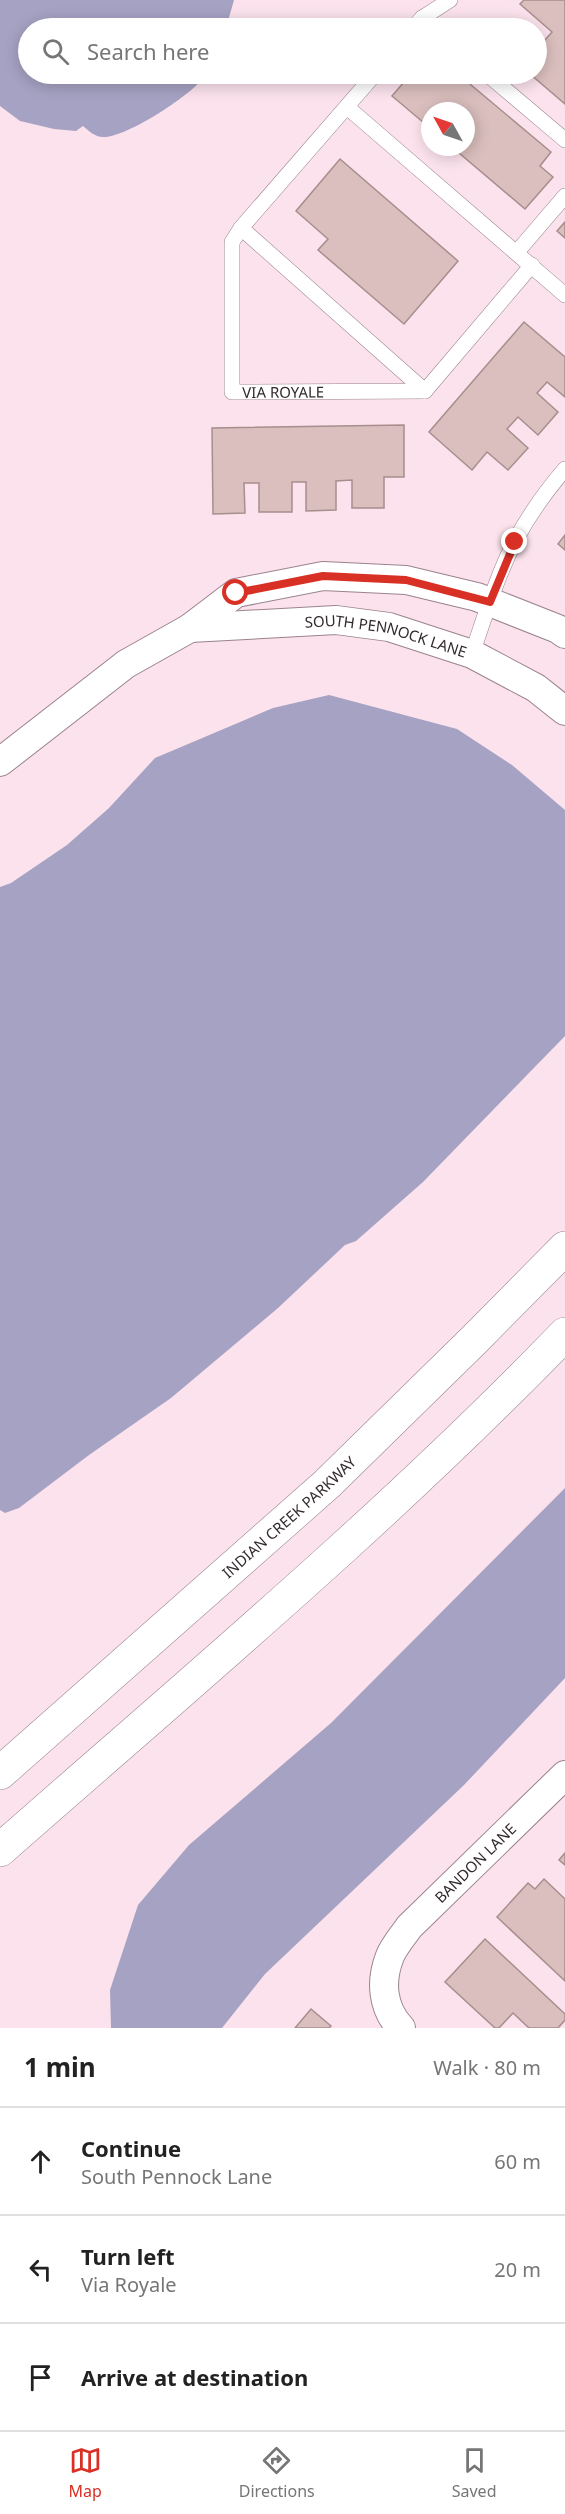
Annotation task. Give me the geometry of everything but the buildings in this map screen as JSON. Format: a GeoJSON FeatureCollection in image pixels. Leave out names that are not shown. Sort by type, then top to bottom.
{"type":"FeatureCollection","features":[{"type":"Feature","properties":{"kind":"street","name":"SOUTH PENNOCK LANE"},"geometry":{"type":"LineString","coordinates":[[0,762],[126,664],[190,628],[236,593],[323,576],[406,580],[490,602],[558,629],[565,634]]}},
{"type":"Feature","properties":{"kind":"street","name":"SOUTH PENNOCK LANE"},"geometry":{"type":"LineString","coordinates":[[190,628],[336,620],[389,627],[472,654],[536,688],[565,711]]}},
{"type":"Feature","properties":{"kind":"street","name":"INDIAN CREEK PARKWAY"},"geometry":{"type":"LineString","coordinates":[[0,1773],[327,1484],[565,1248]]}},
{"type":"Feature","properties":{"kind":"street"},"geometry":{"type":"LineString","coordinates":[[0,1850],[372,1521],[516,1385],[565,1334]]}},
{"type":"Feature","properties":{"kind":"street","name":"BANDON LANE"},"geometry":{"type":"LineString","coordinates":[[401,2028],[392,2018],[383,1991],[390,1956],[409,1928],[565,1775]]}},
{"type":"Feature","properties":{"kind":"lane"},"geometry":{"type":"LineString","coordinates":[[425,18],[450,0]]}},
{"type":"Feature","properties":{"kind":"lane","name":"VIA ROYALE"},"geometry":{"type":"LineString","coordinates":[[367,84],[241,228],[232,242],[232,392],[425,391]]}},
{"type":"Feature","properties":{"kind":"lane"},"geometry":{"type":"LineString","coordinates":[[499,84],[565,140]]}},
{"type":"Feature","properties":{"kind":"lane"},"geometry":{"type":"LineString","coordinates":[[347,107],[565,295]]}},
{"type":"Feature","properties":{"kind":"lane"},"geometry":{"type":"LineString","coordinates":[[517,252],[565,196]]}},
{"type":"Feature","properties":{"kind":"lane"},"geometry":{"type":"LineString","coordinates":[[241,228],[425,391],[532,265]]}},
{"type":"Feature","properties":{"kind":"lane"},"geometry":{"type":"LineString","coordinates":[[472,654],[490,602],[515,542],[542,496],[565,468]]}},
{"type":"Feature","properties":{"kind":"shaded area"},"geometry":{"type":"Polygon","coordinates":[[[0,0],[234,0],[229,18],[18,18],[18,84],[198,84],[175,103],[127,131],[113,136],[100,137],[83,126],[76,131],[54,129],[20,121],[0,106],[0,0]]]}},
{"type":"Feature","properties":{"kind":"shaded area"},"geometry":{"type":"Polygon","coordinates":[[[329,695],[457,729],[512,765],[565,810],[565,1036],[423,1182],[356,1241],[345,1245],[278,1308],[171,1398],[89,1455],[19,1508],[5,1513],[0,1510],[0,887],[11,883],[67,845],[109,808],[155,758],[273,708],[329,695]]]}},
{"type":"Feature","properties":{"kind":"shaded area"},"geometry":{"type":"Polygon","coordinates":[[[565,1488],[565,1678],[464,1785],[265,1974],[222,2028],[111,2028],[110,1990],[138,1905],[189,1845],[331,1723],[565,1488]]]}},
{"type":"Feature","properties":{"kind":"route"},"geometry":{"type":"LineString","coordinates":[[236,593],[323,576],[406,580],[490,602],[515,542]]}}]}
